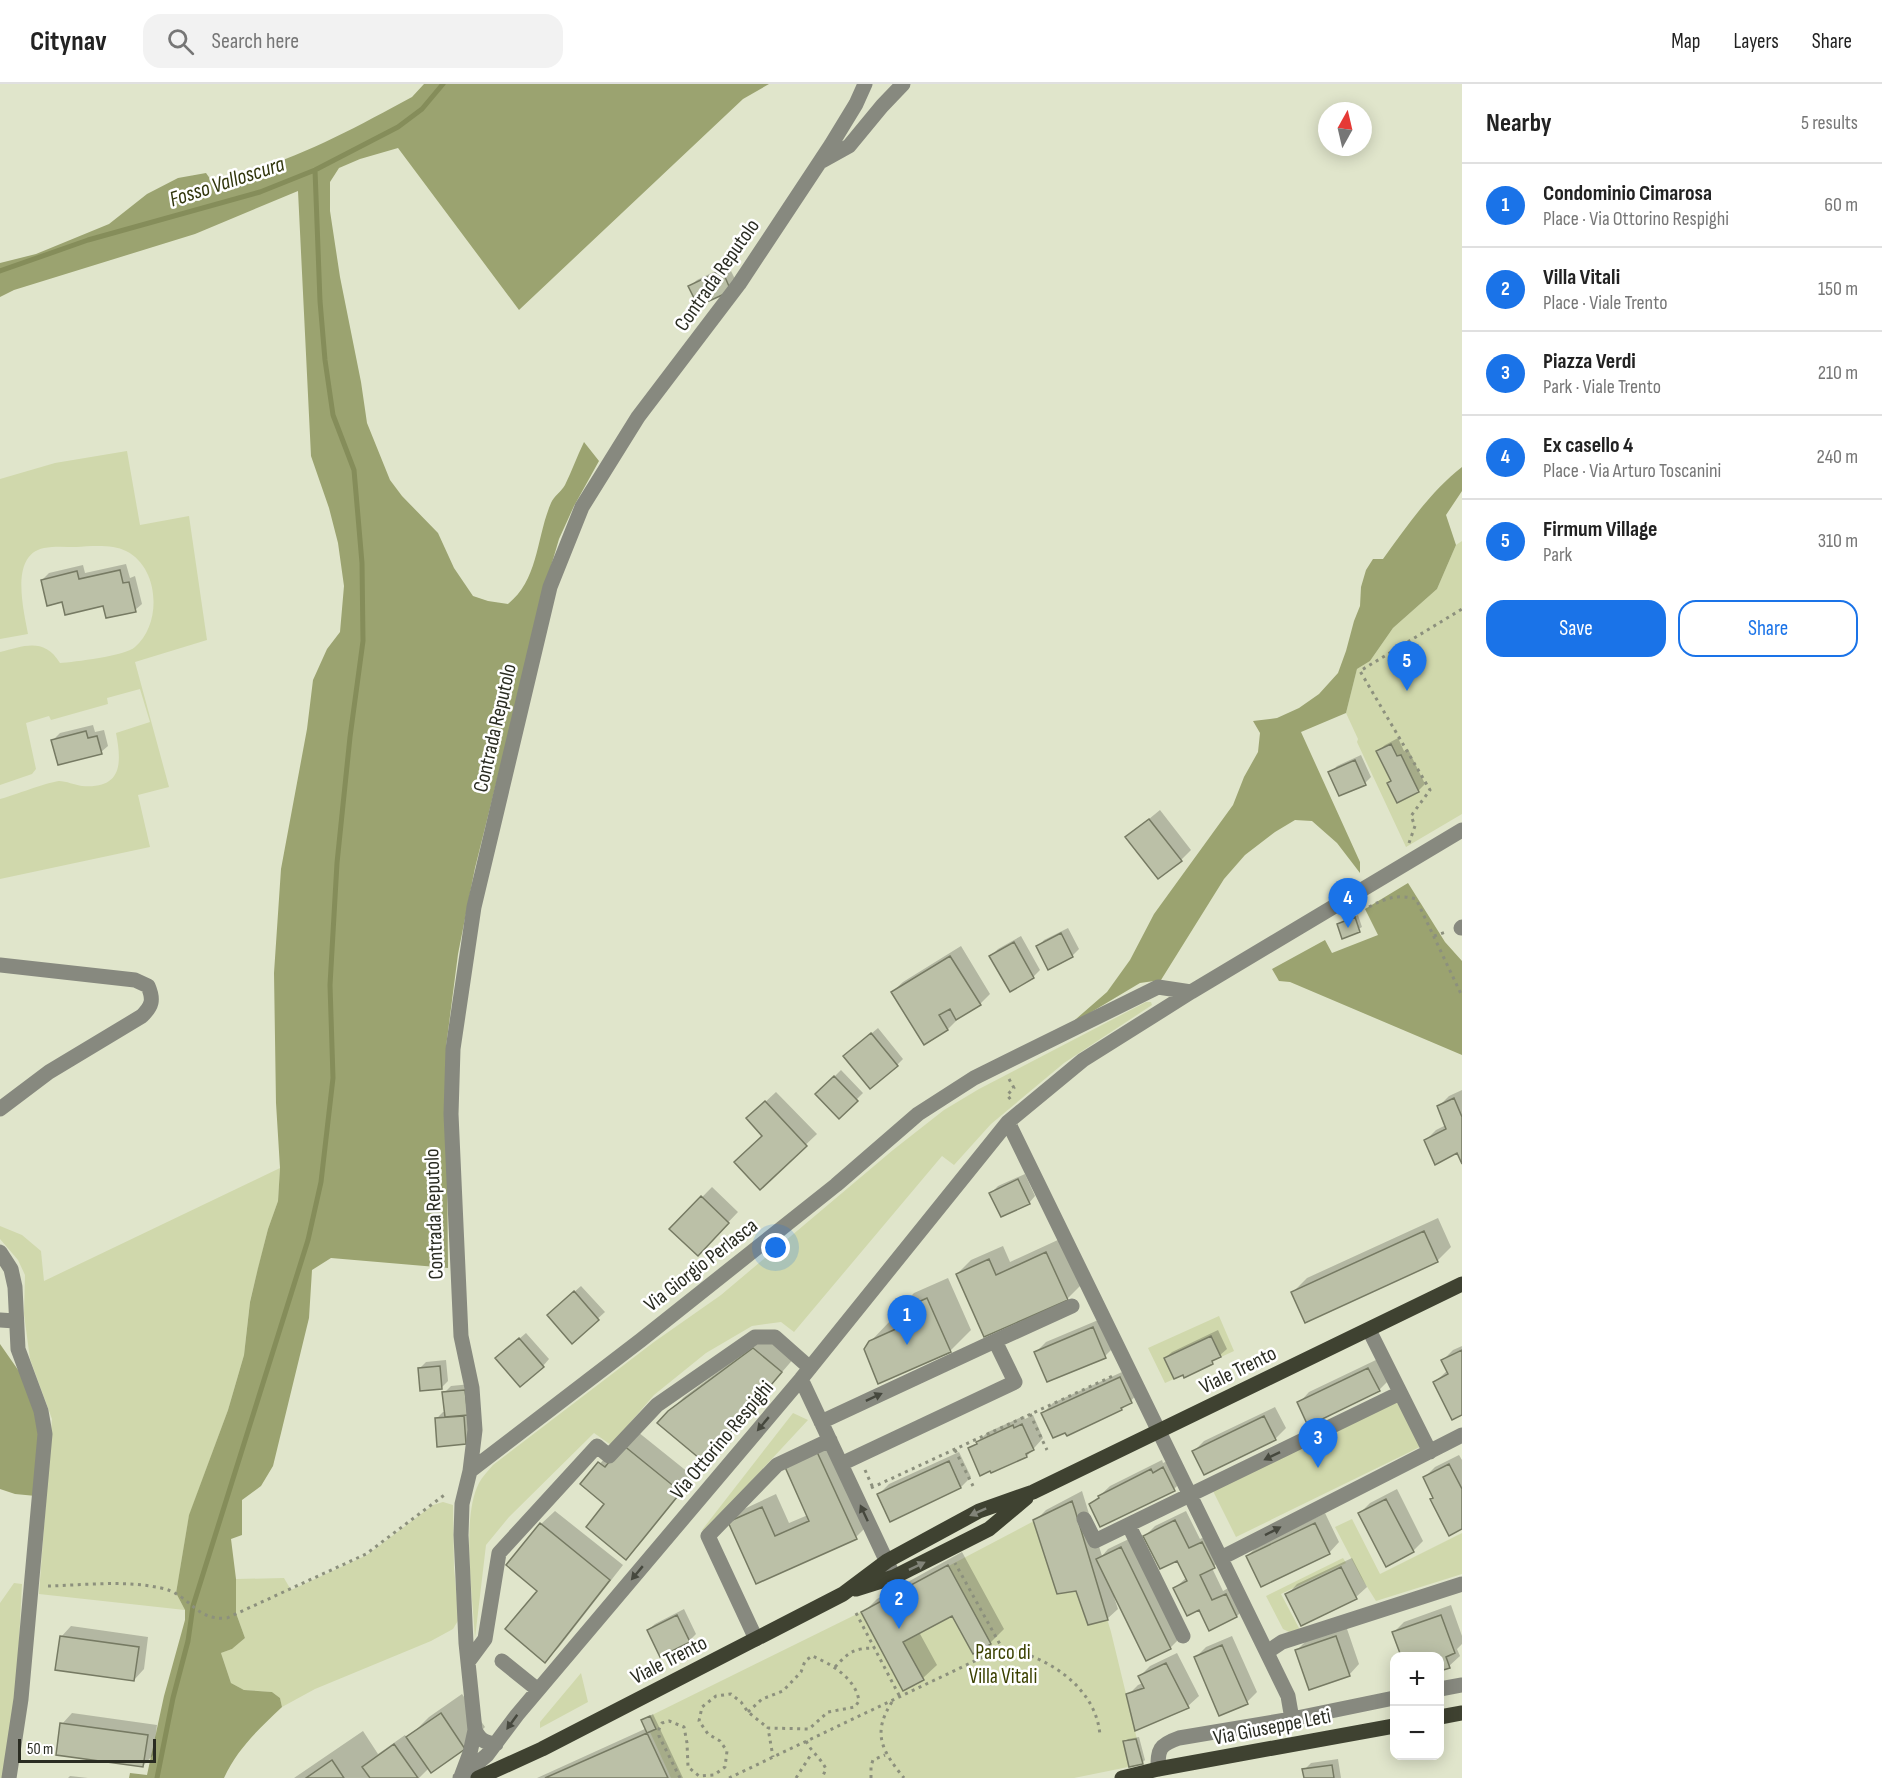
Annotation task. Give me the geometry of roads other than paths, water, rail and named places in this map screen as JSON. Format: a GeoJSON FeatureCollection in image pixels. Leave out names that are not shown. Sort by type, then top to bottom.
{"type":"FeatureCollection","features":[{"type":"Feature","properties":{"kind":"main road","name":"Viale Trento"},"geometry":{"type":"LineString","coordinates":[[843,1594],[887,1561],[979,1511],[1033,1492],[1462,1284]]}},
{"type":"Feature","properties":{"kind":"main road","name":"Viale Trento"},"geometry":{"type":"LineString","coordinates":[[478,1778],[514,1763],[843,1594],[894,1577],[989,1529],[1033,1492]]}},
{"type":"Feature","properties":{"kind":"main road"},"geometry":{"type":"LineString","coordinates":[[1444,1716],[1462,1713]]}},
{"type":"Feature","properties":{"kind":"main road","name":"Via Giuseppe Leti"},"geometry":{"type":"LineString","coordinates":[[1122,1778],[1158,1769],[1390,1727]]}},
{"type":"Feature","properties":{"kind":"main road","name":"Viale Trento"},"geometry":{"type":"LineString","coordinates":[[492,1778],[514,1763]]}},
{"type":"Feature","properties":{"kind":"street","name":"Contrada Reputolo"},"geometry":{"type":"LineString","coordinates":[[470,1471],[475,1430],[472,1388],[460,1336],[451,1114],[453,1049],[474,907],[550,587],[582,507],[638,417],[740,284],[820,163],[856,104],[865,84]]}},
{"type":"Feature","properties":{"kind":"street"},"geometry":{"type":"LineString","coordinates":[[820,163],[849,146],[903,84]]}},
{"type":"Feature","properties":{"kind":"street","name":"Via Ottorino Respighi"},"geometry":{"type":"LineString","coordinates":[[461,1777],[478,1765],[496,1744],[538,1690],[806,1373],[1014,1117],[1083,1060],[1191,992],[1462,830]]}},
{"type":"Feature","properties":{"kind":"street"},"geometry":{"type":"LineString","coordinates":[[0,965],[135,980],[148,986],[152,997],[151,1007],[142,1016],[50,1072],[0,1109]]}},
{"type":"Feature","properties":{"kind":"street","name":"Via Giorgio Perlasca"},"geometry":{"type":"LineString","coordinates":[[470,1471],[641,1340],[836,1185],[918,1114],[974,1078],[1158,987],[1191,992]]}},
{"type":"Feature","properties":{"kind":"street"},"geometry":{"type":"LineString","coordinates":[[1014,1117],[1128,1368],[1288,1696],[1292,1719]]}},
{"type":"Feature","properties":{"kind":"street"},"geometry":{"type":"LineString","coordinates":[[0,1252],[12,1269],[15,1287],[8,1321],[41,1411],[45,1434],[21,1699],[9,1778]]}},
{"type":"Feature","properties":{"kind":"street"},"geometry":{"type":"LineString","coordinates":[[821,1422],[1072,1306]]}},
{"type":"Feature","properties":{"kind":"street"},"geometry":{"type":"LineString","coordinates":[[1369,1330],[1430,1452]]}},
{"type":"Feature","properties":{"kind":"street"},"geometry":{"type":"LineString","coordinates":[[468,1662],[485,1639],[499,1553],[597,1446],[609,1456],[657,1405],[755,1337],[775,1337],[806,1373],[821,1422],[894,1577]]}},
{"type":"Feature","properties":{"kind":"street"},"geometry":{"type":"LineString","coordinates":[[841,1464],[1015,1382],[996,1341]]}},
{"type":"Feature","properties":{"kind":"street"},"geometry":{"type":"LineString","coordinates":[[1084,1520],[1095,1541],[1400,1393]]}},
{"type":"Feature","properties":{"kind":"street"},"geometry":{"type":"LineString","coordinates":[[1221,1558],[1462,1436]]}},
{"type":"Feature","properties":{"kind":"street"},"geometry":{"type":"LineString","coordinates":[[756,1639],[708,1536],[777,1465],[830,1440]]}},
{"type":"Feature","properties":{"kind":"street"},"geometry":{"type":"LineString","coordinates":[[461,1777],[475,1730],[468,1662],[461,1536],[462,1504],[470,1471]]}},
{"type":"Feature","properties":{"kind":"street"},"geometry":{"type":"LineString","coordinates":[[1129,1526],[1183,1636]]}},
{"type":"Feature","properties":{"kind":"street"},"geometry":{"type":"LineString","coordinates":[[1267,1652],[1282,1642],[1462,1584]]}},
{"type":"Feature","properties":{"kind":"street"},"geometry":{"type":"LineString","coordinates":[[502,1660],[538,1690]]}},
{"type":"Feature","properties":{"kind":"street"},"geometry":{"type":"LineString","coordinates":[[1444,1688],[1462,1685]]}},
{"type":"Feature","properties":{"kind":"street"},"geometry":{"type":"LineString","coordinates":[[1158,1769],[1158,1755],[1161,1748],[1174,1740],[1390,1699]]}},
{"type":"Feature","properties":{"kind":"street"},"geometry":{"type":"LineString","coordinates":[[475,1730],[483,1741],[496,1744]]}},
{"type":"Feature","properties":{"kind":"waterway","name":"Fosso Valloscura"},"geometry":{"type":"LineString","coordinates":[[0,271],[88,240],[260,192],[315,170],[398,127],[422,109],[443,84]]}},
{"type":"Feature","properties":{"kind":"waterway"},"geometry":{"type":"LineString","coordinates":[[157,1778],[173,1698],[188,1641],[193,1606],[308,1240],[321,1182],[333,1078],[330,985],[337,863],[363,641],[362,563],[354,470],[333,415],[325,360],[320,301],[315,170]]}},
{"type":"Feature","properties":{"kind":"place","name":"Firmum Village"},"geometry":{"type":"Point","coordinates":[1407,691]}},
{"type":"Feature","properties":{"kind":"place","name":"Ex casello 4"},"geometry":{"type":"Point","coordinates":[1348,928]}},
{"type":"Feature","properties":{"kind":"place","name":"Condominio Cimarosa"},"geometry":{"type":"Point","coordinates":[907,1345]}},
{"type":"Feature","properties":{"kind":"place","name":"Piazza Verdi"},"geometry":{"type":"Point","coordinates":[1318,1468]}},
{"type":"Feature","properties":{"kind":"place","name":"Villa Vitali"},"geometry":{"type":"Point","coordinates":[899,1629]}},
{"type":"Feature","properties":{"kind":"park label","name":"Parco di Villa Vitali"},"geometry":{"type":"Point","coordinates":[1003,1664]}}]}
